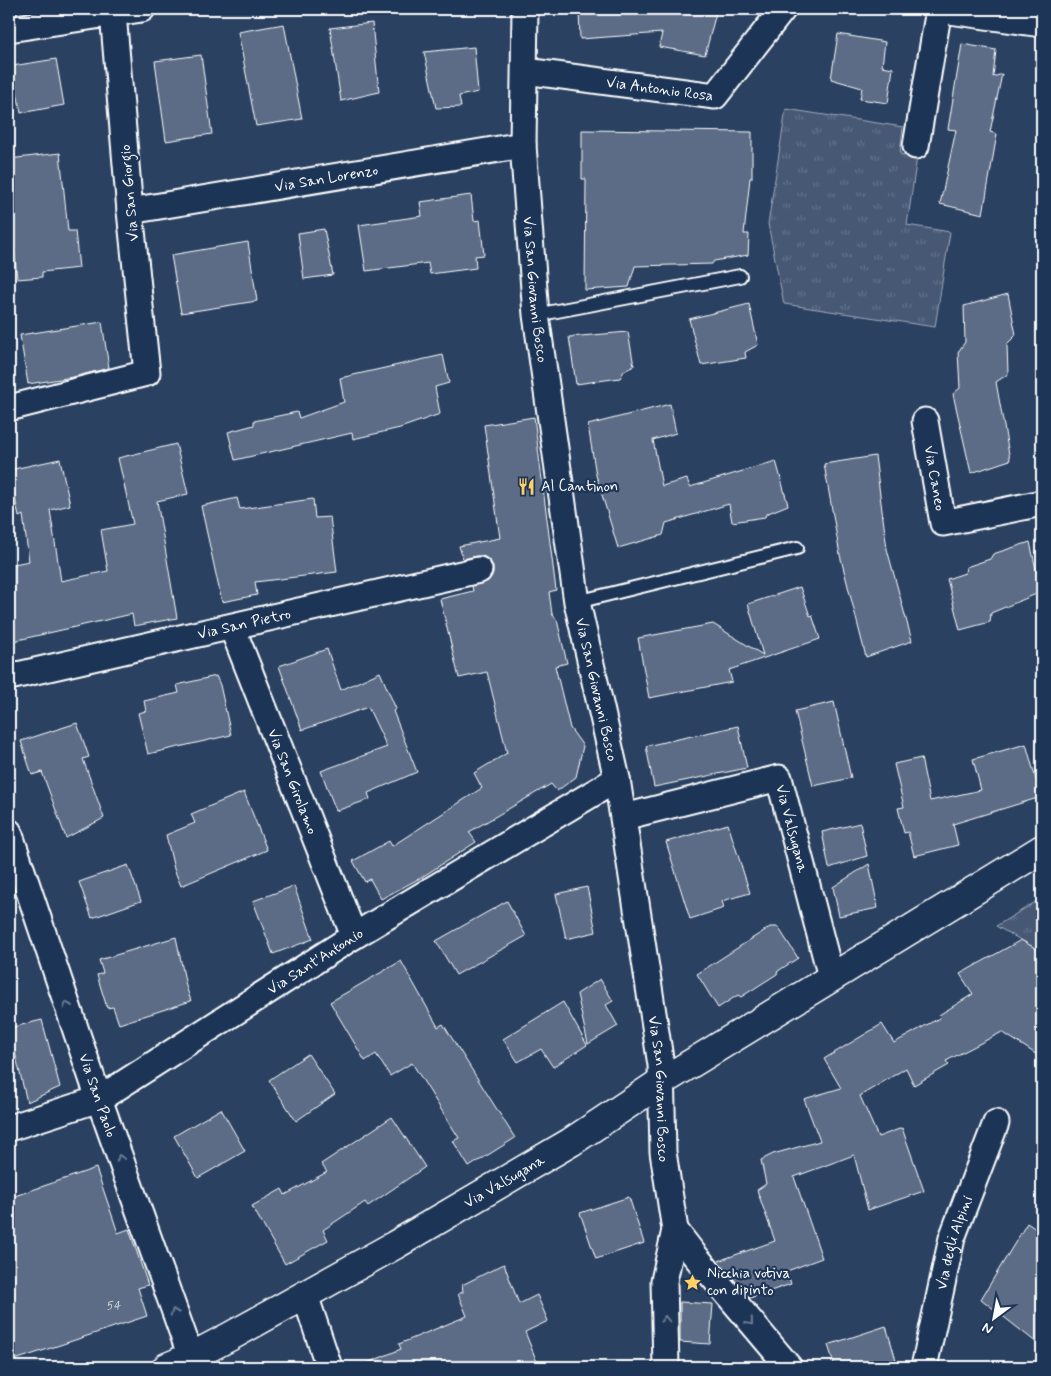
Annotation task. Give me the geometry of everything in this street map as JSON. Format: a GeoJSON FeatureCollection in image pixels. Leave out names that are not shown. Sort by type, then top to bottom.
{"type":"FeatureCollection","features":[{"type":"Feature","properties":{"kind":"main road","name":"Via Valsugana"},"geometry":{"type":"LineString","coordinates":[[179,1362],[305,1295],[521,1172],[571,1142],[661,1082],[1042,849]]}},
{"type":"Feature","properties":{"kind":"street"},"geometry":{"type":"LineString","coordinates":[[9,29],[142,9]]}},
{"type":"Feature","properties":{"kind":"street","name":"Via San Giovanni Bosco"},"geometry":{"type":"LineString","coordinates":[[525,9],[523,145],[536,315],[577,602],[624,817],[661,1065],[663,1152],[675,1230],[664,1281],[666,1367]]}},
{"type":"Feature","properties":{"kind":"street","name":"Via Antonio Rosa"},"geometry":{"type":"LineString","coordinates":[[525,71],[715,96],[783,9]]}},
{"type":"Feature","properties":{"kind":"street"},"geometry":{"type":"LineString","coordinates":[[916,146],[937,9],[1042,24]]}},
{"type":"Feature","properties":{"kind":"street","name":"Via San Giorgio"},"geometry":{"type":"LineString","coordinates":[[9,408],[147,374],[130,211],[113,13]]}},
{"type":"Feature","properties":{"kind":"street","name":"Via San Lorenzo"},"geometry":{"type":"LineString","coordinates":[[130,211],[523,145]]}},
{"type":"Feature","properties":{"kind":"street","name":"Via Caneo"},"geometry":{"type":"LineString","coordinates":[[925,421],[943,523],[1042,504]]}},
{"type":"Feature","properties":{"kind":"street","name":"Via San Pietro"},"geometry":{"type":"LineString","coordinates":[[9,676],[479,570]]}},
{"type":"Feature","properties":{"kind":"street","name":"Via San Girolamo"},"geometry":{"type":"LineString","coordinates":[[232,627],[354,936]]}},
{"type":"Feature","properties":{"kind":"street","name":"Via Valsugana"},"geometry":{"type":"LineString","coordinates":[[624,817],[779,778],[832,977]]}},
{"type":"Feature","properties":{"kind":"street","name":"Via Sant'Antonio"},"geometry":{"type":"LineString","coordinates":[[9,1128],[99,1099],[354,936],[617,779]]}},
{"type":"Feature","properties":{"kind":"street","name":"Via San Paolo"},"geometry":{"type":"LineString","coordinates":[[9,832],[99,1099],[179,1362]]}},
{"type":"Feature","properties":{"kind":"street","name":"Via degli Alpini"},"geometry":{"type":"LineString","coordinates":[[924,1367],[952,1238],[996,1123]]}},
{"type":"Feature","properties":{"kind":"street"},"geometry":{"type":"LineString","coordinates":[[675,1230],[789,1367]]}},
{"type":"Feature","properties":{"kind":"street"},"geometry":{"type":"LineString","coordinates":[[305,1295],[330,1367]]}},
{"type":"Feature","properties":{"kind":"lane"},"geometry":{"type":"LineString","coordinates":[[536,315],[740,276]]}},
{"type":"Feature","properties":{"kind":"lane"},"geometry":{"type":"LineString","coordinates":[[577,602],[797,548]]}},
{"type":"Feature","properties":{"kind":"green space"},"geometry":{"type":"Polygon","coordinates":[[[786,109],[903,127],[900,154],[917,157],[907,225],[950,232],[935,327],[784,304],[768,224],[786,109]]]}},
{"type":"Feature","properties":{"kind":"green space"},"geometry":{"type":"Polygon","coordinates":[[[1042,898],[1042,952],[996,926],[1042,898]]]}},
{"type":"Feature","properties":{"kind":"building"},"geometry":{"type":"Polygon","coordinates":[[[579,9],[717,9],[705,55],[659,47],[662,33],[580,39],[579,9]]]}},
{"type":"Feature","properties":{"kind":"building"},"geometry":{"type":"Polygon","coordinates":[[[372,23],[379,92],[341,101],[330,28],[372,23]]]}},
{"type":"Feature","properties":{"kind":"building"},"geometry":{"type":"Polygon","coordinates":[[[284,24],[302,119],[256,126],[238,32],[284,24]]]}},
{"type":"Feature","properties":{"kind":"building"},"geometry":{"type":"Polygon","coordinates":[[[838,34],[885,42],[882,66],[893,68],[888,103],[860,99],[862,88],[831,79],[838,34]]]}},
{"type":"Feature","properties":{"kind":"building"},"geometry":{"type":"Polygon","coordinates":[[[962,44],[996,50],[993,77],[1002,74],[990,132],[997,134],[983,214],[940,204],[956,130],[948,129],[962,44]]]}},
{"type":"Feature","properties":{"kind":"building"},"geometry":{"type":"Polygon","coordinates":[[[474,47],[478,92],[459,96],[461,107],[436,108],[424,52],[474,47]]]}},
{"type":"Feature","properties":{"kind":"building"},"geometry":{"type":"Polygon","coordinates":[[[201,55],[212,134],[166,141],[155,61],[201,55]]]}},
{"type":"Feature","properties":{"kind":"building"},"geometry":{"type":"Polygon","coordinates":[[[56,59],[64,105],[21,113],[12,66],[56,59]]]}},
{"type":"Feature","properties":{"kind":"building"},"geometry":{"type":"Polygon","coordinates":[[[582,130],[752,132],[752,178],[750,178],[744,234],[749,234],[748,255],[714,261],[712,264],[635,266],[629,287],[585,290],[586,179],[582,179],[582,130]]]}},
{"type":"Feature","properties":{"kind":"building"},"geometry":{"type":"Polygon","coordinates":[[[60,153],[68,231],[75,231],[79,268],[42,272],[42,277],[17,279],[11,215],[9,215],[9,159],[60,153]]]}},
{"type":"Feature","properties":{"kind":"building"},"geometry":{"type":"Polygon","coordinates":[[[471,195],[474,221],[480,220],[484,255],[475,256],[476,268],[430,274],[428,263],[366,271],[359,225],[422,216],[420,202],[471,195]]]}},
{"type":"Feature","properties":{"kind":"building"},"geometry":{"type":"Polygon","coordinates":[[[324,229],[333,275],[304,279],[298,233],[324,229]]]}},
{"type":"Feature","properties":{"kind":"building"},"geometry":{"type":"Polygon","coordinates":[[[248,242],[257,301],[181,313],[171,255],[248,242]]]}},
{"type":"Feature","properties":{"kind":"building"},"geometry":{"type":"Polygon","coordinates":[[[1008,294],[1016,335],[1007,344],[1008,374],[996,382],[1010,460],[971,473],[953,394],[960,388],[958,352],[965,342],[964,306],[1008,294]]]}},
{"type":"Feature","properties":{"kind":"building"},"geometry":{"type":"Polygon","coordinates":[[[749,304],[758,345],[745,352],[746,358],[701,365],[689,319],[749,304]]]}},
{"type":"Feature","properties":{"kind":"building"},"geometry":{"type":"Polygon","coordinates":[[[102,322],[109,368],[73,377],[28,384],[20,335],[102,322]]]}},
{"type":"Feature","properties":{"kind":"building"},"geometry":{"type":"Polygon","coordinates":[[[628,332],[634,366],[624,371],[620,378],[576,384],[569,337],[628,332]]]}},
{"type":"Feature","properties":{"kind":"building"},"geometry":{"type":"Polygon","coordinates":[[[443,355],[449,383],[435,387],[440,414],[400,428],[353,439],[352,433],[235,460],[228,432],[254,425],[254,421],[297,412],[299,418],[344,402],[340,378],[443,355]]]}},
{"type":"Feature","properties":{"kind":"building"},"geometry":{"type":"Polygon","coordinates":[[[670,404],[676,433],[653,440],[662,486],[687,479],[690,487],[776,461],[788,505],[766,514],[765,517],[732,522],[729,504],[666,523],[663,535],[618,548],[596,475],[588,425],[670,404]]]}},
{"type":"Feature","properties":{"kind":"building"},"geometry":{"type":"Polygon","coordinates":[[[534,417],[556,590],[549,592],[552,614],[557,620],[567,663],[555,666],[570,728],[583,746],[576,777],[557,791],[551,784],[469,832],[476,842],[422,877],[381,899],[370,879],[365,882],[353,861],[389,841],[392,846],[482,788],[474,773],[507,753],[487,672],[459,678],[440,599],[473,591],[472,586],[488,581],[493,574],[493,566],[489,560],[483,556],[463,559],[459,546],[500,538],[484,425],[534,417]]]}},
{"type":"Feature","properties":{"kind":"building"},"geometry":{"type":"Polygon","coordinates":[[[176,444],[188,494],[157,501],[177,618],[134,626],[132,614],[9,642],[9,565],[29,561],[23,515],[19,517],[9,470],[60,459],[70,505],[50,510],[61,581],[108,571],[101,530],[133,524],[118,458],[176,444]]]}},
{"type":"Feature","properties":{"kind":"building"},"geometry":{"type":"Polygon","coordinates":[[[875,456],[887,549],[912,641],[866,657],[840,555],[824,464],[875,456]]]}},
{"type":"Feature","properties":{"kind":"building"},"geometry":{"type":"Polygon","coordinates":[[[237,498],[240,509],[313,499],[315,518],[330,517],[337,572],[255,582],[257,595],[222,602],[201,506],[237,498]]]}},
{"type":"Feature","properties":{"kind":"building"},"geometry":{"type":"Polygon","coordinates":[[[1030,542],[1041,592],[991,613],[990,622],[960,630],[947,579],[965,573],[966,567],[990,559],[993,554],[1030,542]]]}},
{"type":"Feature","properties":{"kind":"building"},"geometry":{"type":"Polygon","coordinates":[[[800,587],[820,639],[729,670],[732,682],[649,698],[638,638],[713,624],[763,655],[748,604],[800,587]]]}},
{"type":"Feature","properties":{"kind":"building"},"geometry":{"type":"Polygon","coordinates":[[[327,649],[341,690],[380,672],[396,709],[393,711],[417,772],[368,793],[370,799],[336,811],[321,771],[387,747],[368,707],[302,730],[279,666],[327,649]]]}},
{"type":"Feature","properties":{"kind":"building"},"geometry":{"type":"Polygon","coordinates":[[[216,676],[220,685],[231,735],[148,754],[138,713],[146,711],[144,701],[179,693],[177,685],[216,676]]]}},
{"type":"Feature","properties":{"kind":"building"},"geometry":{"type":"Polygon","coordinates":[[[834,702],[851,778],[813,786],[795,711],[834,702]]]}},
{"type":"Feature","properties":{"kind":"building"},"geometry":{"type":"Polygon","coordinates":[[[77,723],[89,757],[83,759],[104,818],[66,838],[42,772],[32,775],[21,741],[77,723]]]}},
{"type":"Feature","properties":{"kind":"building"},"geometry":{"type":"Polygon","coordinates":[[[738,726],[747,768],[654,787],[646,746],[738,726]]]}},
{"type":"Feature","properties":{"kind":"building"},"geometry":{"type":"Polygon","coordinates":[[[1026,744],[1041,797],[953,824],[958,845],[914,856],[908,832],[904,833],[898,808],[904,807],[894,764],[921,758],[930,801],[981,790],[973,759],[1026,744]]]}},
{"type":"Feature","properties":{"kind":"building"},"geometry":{"type":"Polygon","coordinates":[[[244,792],[267,850],[181,886],[174,869],[166,835],[195,823],[191,814],[244,792]]]}},
{"type":"Feature","properties":{"kind":"building"},"geometry":{"type":"Polygon","coordinates":[[[860,823],[867,856],[829,868],[822,832],[860,823]]]}},
{"type":"Feature","properties":{"kind":"building"},"geometry":{"type":"Polygon","coordinates":[[[728,824],[750,893],[722,901],[724,908],[690,919],[666,842],[728,824]]]}},
{"type":"Feature","properties":{"kind":"building"},"geometry":{"type":"Polygon","coordinates":[[[869,864],[878,908],[839,916],[833,887],[869,864]]]}},
{"type":"Feature","properties":{"kind":"building"},"geometry":{"type":"Polygon","coordinates":[[[128,865],[141,901],[92,918],[79,882],[128,865]]]}},
{"type":"Feature","properties":{"kind":"building"},"geometry":{"type":"Polygon","coordinates":[[[294,886],[313,939],[273,954],[253,901],[294,886]]]}},
{"type":"Feature","properties":{"kind":"building"},"geometry":{"type":"Polygon","coordinates":[[[587,887],[596,932],[566,939],[556,894],[587,887]]]}},
{"type":"Feature","properties":{"kind":"building"},"geometry":{"type":"Polygon","coordinates":[[[507,901],[526,936],[456,975],[436,941],[507,901]]]}},
{"type":"Feature","properties":{"kind":"building"},"geometry":{"type":"Polygon","coordinates":[[[770,927],[778,927],[798,958],[741,997],[738,995],[718,1008],[697,974],[770,927]]]}},
{"type":"Feature","properties":{"kind":"building"},"geometry":{"type":"Polygon","coordinates":[[[176,937],[191,1001],[119,1024],[113,1007],[107,1008],[97,975],[103,973],[99,960],[176,937]]]}},
{"type":"Feature","properties":{"kind":"building"},"geometry":{"type":"Polygon","coordinates":[[[1021,940],[1042,952],[1042,1058],[1002,1032],[946,1061],[949,1065],[914,1085],[906,1068],[860,1096],[878,1137],[902,1128],[924,1191],[868,1210],[854,1155],[794,1177],[822,1258],[787,1271],[791,1284],[750,1298],[718,1261],[775,1241],[757,1190],[766,1184],[761,1160],[773,1154],[820,1141],[804,1099],[841,1088],[824,1059],[882,1024],[894,1043],[941,1017],[939,1015],[973,994],[960,974],[1021,940]]]}},
{"type":"Feature","properties":{"kind":"building"},"geometry":{"type":"Polygon","coordinates":[[[401,961],[438,1027],[443,1024],[515,1138],[469,1167],[453,1141],[459,1138],[412,1063],[390,1076],[376,1054],[365,1061],[330,1002],[401,961]]]}},
{"type":"Feature","properties":{"kind":"building"},"geometry":{"type":"Polygon","coordinates":[[[600,979],[613,1001],[606,1005],[618,1026],[588,1044],[577,994],[600,979]]]}},
{"type":"Feature","properties":{"kind":"building"},"geometry":{"type":"Polygon","coordinates":[[[563,1002],[587,1045],[553,1067],[541,1049],[518,1062],[503,1039],[563,1002]]]}},
{"type":"Feature","properties":{"kind":"building"},"geometry":{"type":"Polygon","coordinates":[[[42,1020],[60,1087],[27,1102],[9,1028],[42,1020]]]}},
{"type":"Feature","properties":{"kind":"building"},"geometry":{"type":"Polygon","coordinates":[[[308,1054],[335,1094],[296,1121],[269,1080],[308,1054]]]}},
{"type":"Feature","properties":{"kind":"building"},"geometry":{"type":"Polygon","coordinates":[[[221,1109],[245,1151],[198,1178],[174,1136],[221,1109]]]}},
{"type":"Feature","properties":{"kind":"building"},"geometry":{"type":"Polygon","coordinates":[[[392,1117],[425,1167],[368,1206],[365,1202],[323,1230],[328,1240],[285,1264],[252,1206],[282,1189],[285,1195],[327,1172],[321,1164],[392,1117]]]}},
{"type":"Feature","properties":{"kind":"building"},"geometry":{"type":"Polygon","coordinates":[[[96,1168],[118,1233],[129,1229],[148,1285],[138,1288],[147,1316],[9,1362],[9,1198],[96,1168]]]}},
{"type":"Feature","properties":{"kind":"building"},"geometry":{"type":"Polygon","coordinates":[[[629,1197],[644,1243],[596,1259],[580,1213],[629,1197]]]}},
{"type":"Feature","properties":{"kind":"building"},"geometry":{"type":"Polygon","coordinates":[[[1027,1223],[1042,1233],[1042,1347],[981,1299],[1027,1223]]]}},
{"type":"Feature","properties":{"kind":"building"},"geometry":{"type":"Polygon","coordinates":[[[504,1264],[519,1304],[537,1295],[548,1321],[525,1332],[539,1367],[358,1367],[401,1349],[399,1344],[467,1316],[458,1294],[463,1292],[462,1285],[504,1264]]]}},
{"type":"Feature","properties":{"kind":"building"},"geometry":{"type":"Polygon","coordinates":[[[680,1302],[713,1304],[710,1344],[680,1342],[680,1302]]]}},
{"type":"Feature","properties":{"kind":"building"},"geometry":{"type":"Polygon","coordinates":[[[886,1326],[898,1367],[835,1367],[828,1345],[886,1326]]]}},
{"type":"Feature","properties":{"kind":"place","name":"Al Cantinon"},"geometry":{"type":"Point","coordinates":[527,486]}},
{"type":"Feature","properties":{"kind":"place","name":"Nicchia votiva con dipinto"},"geometry":{"type":"Point","coordinates":[693,1282]}}]}
